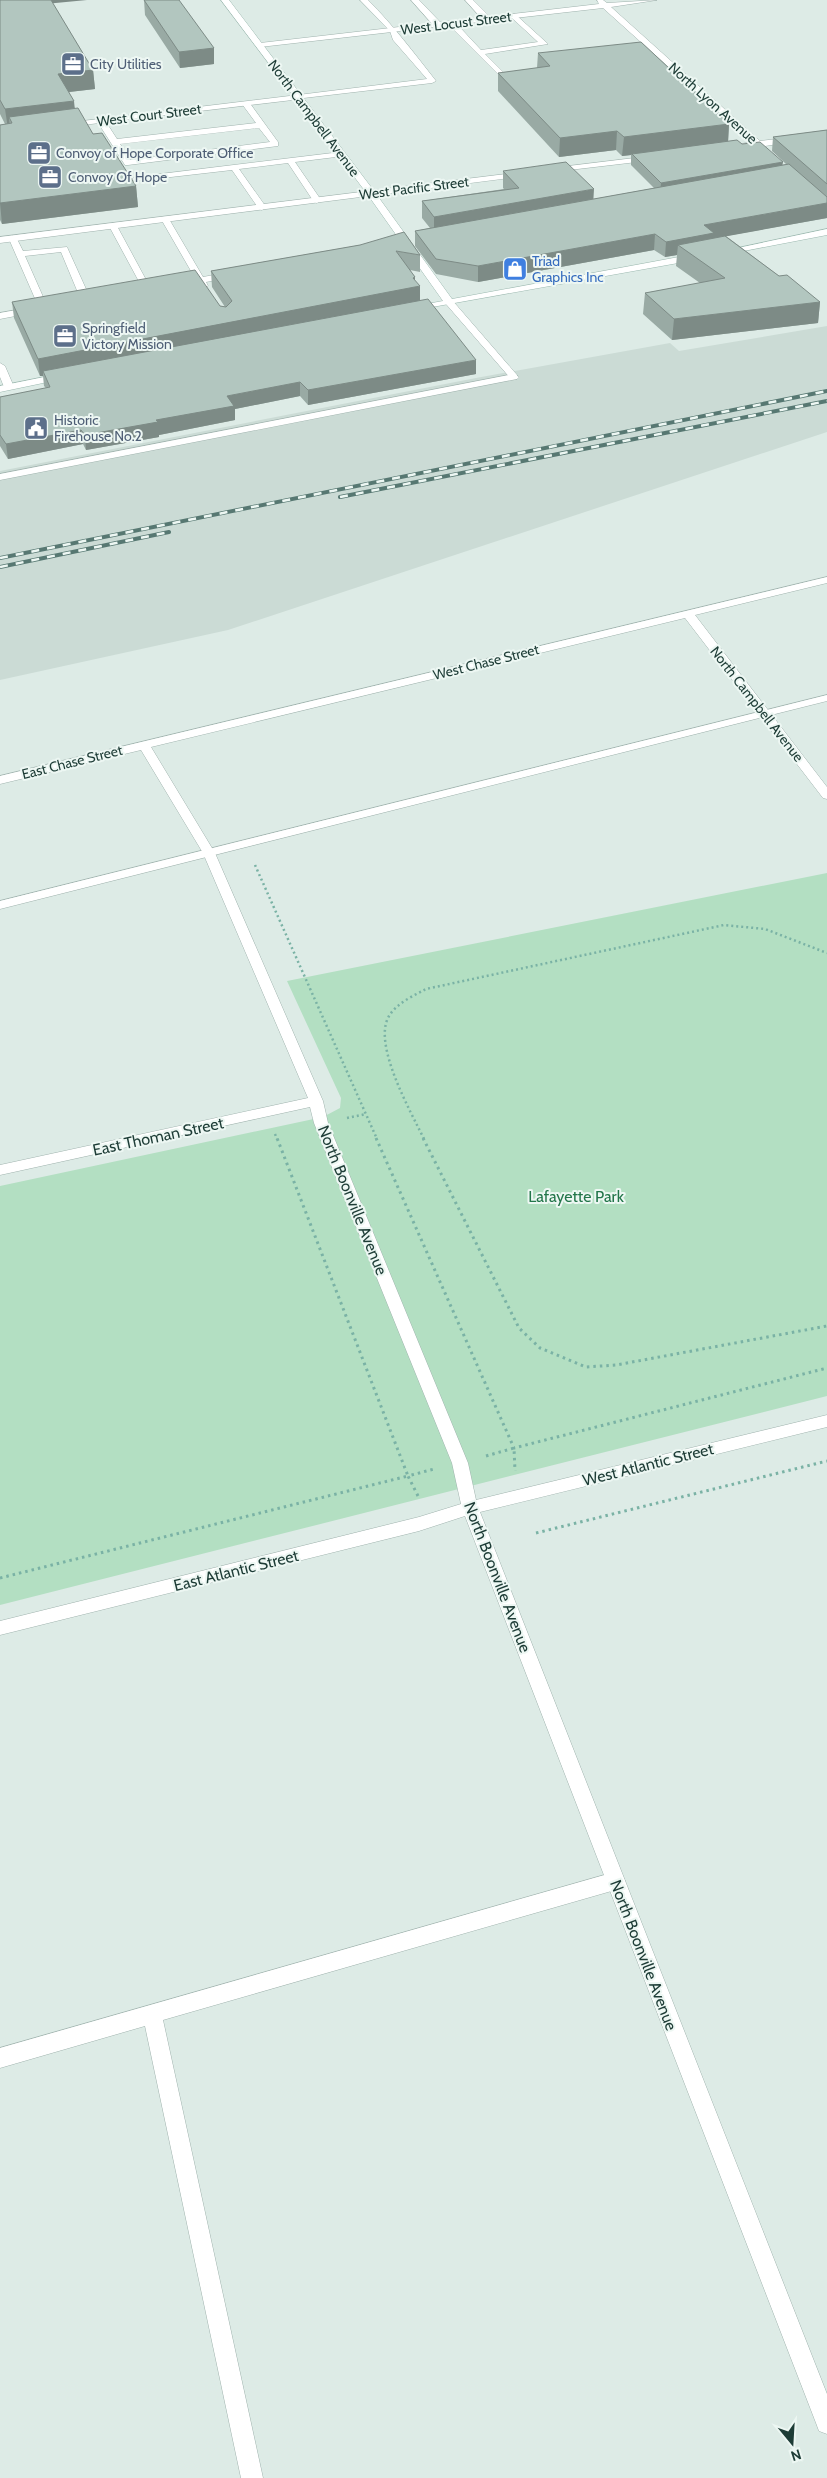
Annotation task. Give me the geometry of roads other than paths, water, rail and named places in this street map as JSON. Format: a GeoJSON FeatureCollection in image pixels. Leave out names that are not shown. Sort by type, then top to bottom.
{"type":"FeatureCollection","features":[{"type":"Feature","properties":{"kind":"street","name":"North Campbell Avenue"},"geometry":{"type":"LineString","coordinates":[[0,478],[514,377],[449,302],[371,193],[225,0]]}},
{"type":"Feature","properties":{"kind":"street"},"geometry":{"type":"LineString","coordinates":[[364,0],[393,30]]}},
{"type":"Feature","properties":{"kind":"street"},"geometry":{"type":"LineString","coordinates":[[414,0],[438,25]]}},
{"type":"Feature","properties":{"kind":"street"},"geometry":{"type":"LineString","coordinates":[[469,0],[487,19]]}},
{"type":"Feature","properties":{"kind":"street","name":"West Locust Street"},"geometry":{"type":"LineString","coordinates":[[260,45],[515,16],[601,3],[652,0]]}},
{"type":"Feature","properties":{"kind":"street","name":"North Lyon Avenue"},"geometry":{"type":"LineString","coordinates":[[601,3],[772,157]]}},
{"type":"Feature","properties":{"kind":"street"},"geometry":{"type":"LineString","coordinates":[[480,52],[544,44],[515,16]]}},
{"type":"Feature","properties":{"kind":"street"},"geometry":{"type":"LineString","coordinates":[[451,23],[508,82]]}},
{"type":"Feature","properties":{"kind":"street","name":"West Court Street"},"geometry":{"type":"LineString","coordinates":[[55,127],[432,81],[396,38],[393,30]]}},
{"type":"Feature","properties":{"kind":"street"},"geometry":{"type":"LineString","coordinates":[[101,121],[128,163],[276,144],[246,104]]}},
{"type":"Feature","properties":{"kind":"street"},"geometry":{"type":"LineString","coordinates":[[115,142],[261,125]]}},
{"type":"Feature","properties":{"kind":"street"},"geometry":{"type":"LineString","coordinates":[[730,148],[827,135]]}},
{"type":"Feature","properties":{"kind":"street"},"geometry":{"type":"LineString","coordinates":[[136,179],[341,154]]}},
{"type":"Feature","properties":{"kind":"street"},"geometry":{"type":"LineString","coordinates":[[539,172],[570,172],[663,156]]}},
{"type":"Feature","properties":{"kind":"street"},"geometry":{"type":"LineString","coordinates":[[290,160],[317,200]]}},
{"type":"Feature","properties":{"kind":"street"},"geometry":{"type":"LineString","coordinates":[[234,167],[262,207]]}},
{"type":"Feature","properties":{"kind":"street","name":"West Pacific Street"},"geometry":{"type":"LineString","coordinates":[[0,240],[530,173]]}},
{"type":"Feature","properties":{"kind":"street"},"geometry":{"type":"LineString","coordinates":[[165,219],[210,295]]}},
{"type":"Feature","properties":{"kind":"street"},"geometry":{"type":"LineString","coordinates":[[113,226],[147,289]]}},
{"type":"Feature","properties":{"kind":"street"},"geometry":{"type":"LineString","coordinates":[[402,311],[827,232]]}},
{"type":"Feature","properties":{"kind":"street"},"geometry":{"type":"LineString","coordinates":[[0,316],[47,307],[13,239]]}},
{"type":"Feature","properties":{"kind":"street"},"geometry":{"type":"LineString","coordinates":[[19,254],[64,249],[86,300]]}},
{"type":"Feature","properties":{"kind":"street"},"geometry":{"type":"LineString","coordinates":[[173,285],[239,273]]}},
{"type":"Feature","properties":{"kind":"street"},"geometry":{"type":"LineString","coordinates":[[0,366],[5,388],[72,375]]}},
{"type":"Feature","properties":{"kind":"street","name":"West Chase Street"},"geometry":{"type":"LineString","coordinates":[[144,745],[827,580]]}},
{"type":"Feature","properties":{"kind":"street","name":"North Campbell Avenue"},"geometry":{"type":"LineString","coordinates":[[687,613],[827,795]]}},
{"type":"Feature","properties":{"kind":"street"},"geometry":{"type":"LineString","coordinates":[[0,905],[827,698]]}},
{"type":"Feature","properties":{"kind":"street","name":"East Chase Street"},"geometry":{"type":"LineString","coordinates":[[0,780],[144,745]]}},
{"type":"Feature","properties":{"kind":"street","name":"North Boonville Avenue"},"geometry":{"type":"LineString","coordinates":[[144,745],[209,853],[316,1101],[321,1123],[460,1463],[470,1508],[827,2423]]}},
{"type":"Feature","properties":{"kind":"street","name":"East Thoman Street"},"geometry":{"type":"LineString","coordinates":[[0,1170],[316,1101]]}},
{"type":"Feature","properties":{"kind":"street","name":"West Atlantic Street"},"geometry":{"type":"LineString","coordinates":[[470,1508],[827,1420]]}},
{"type":"Feature","properties":{"kind":"street","name":"East Atlantic Street"},"geometry":{"type":"LineString","coordinates":[[0,1628],[419,1524],[470,1508]]}},
{"type":"Feature","properties":{"kind":"street"},"geometry":{"type":"LineString","coordinates":[[0,2058],[615,1881]]}},
{"type":"Feature","properties":{"kind":"street"},"geometry":{"type":"LineString","coordinates":[[152,2014],[252,2478]]}},
{"type":"Feature","properties":{"kind":"railway"},"geometry":{"type":"LineString","coordinates":[[0,558],[827,391]]}},
{"type":"Feature","properties":{"kind":"railway"},"geometry":{"type":"LineString","coordinates":[[340,497],[827,401]]}},
{"type":"Feature","properties":{"kind":"railway"},"geometry":{"type":"LineString","coordinates":[[0,567],[169,532]]}},
{"type":"Feature","properties":{"kind":"place","name":"City Utilities"},"geometry":{"type":"Point","coordinates":[73,64]}},
{"type":"Feature","properties":{"kind":"place","name":"Convoy of Hope Corporate Office"},"geometry":{"type":"Point","coordinates":[39,153]}},
{"type":"Feature","properties":{"kind":"place","name":"Convoy Of Hope"},"geometry":{"type":"Point","coordinates":[50,177]}},
{"type":"Feature","properties":{"kind":"place","name":"Triad Graphics Inc"},"geometry":{"type":"Point","coordinates":[515,269]}},
{"type":"Feature","properties":{"kind":"place","name":"Springfield Victory Mission"},"geometry":{"type":"Point","coordinates":[65,336]}},
{"type":"Feature","properties":{"kind":"place","name":"Historic Firehouse No.2"},"geometry":{"type":"Point","coordinates":[36,428]}},
{"type":"Feature","properties":{"kind":"park label","name":"Lafayette Park"},"geometry":{"type":"Point","coordinates":[576,1196]}}]}
